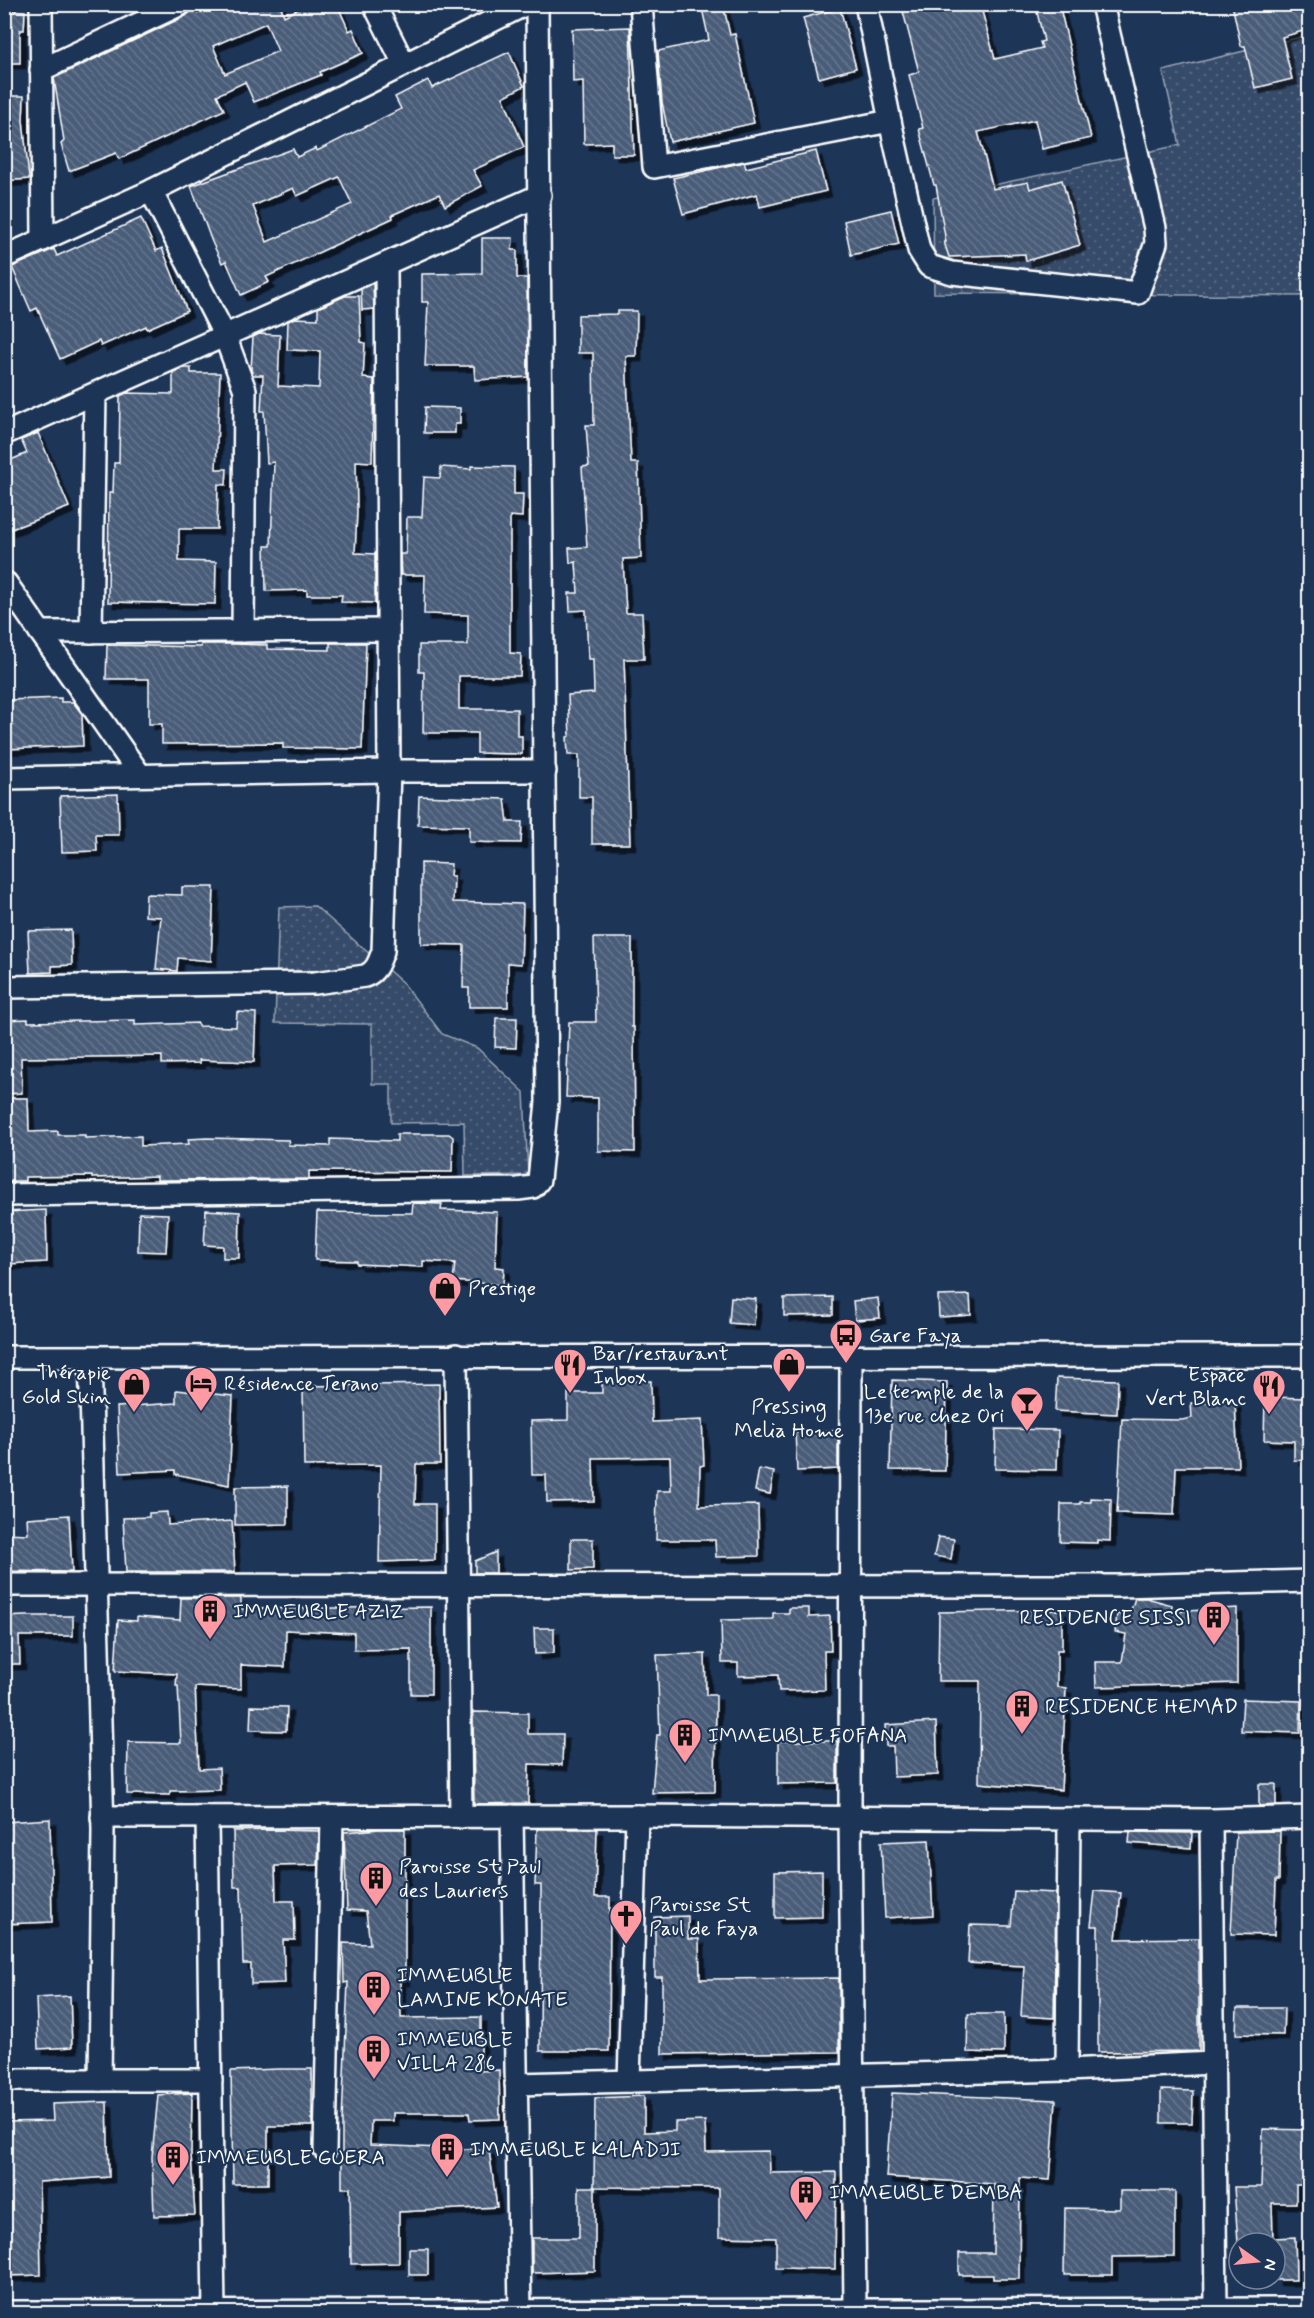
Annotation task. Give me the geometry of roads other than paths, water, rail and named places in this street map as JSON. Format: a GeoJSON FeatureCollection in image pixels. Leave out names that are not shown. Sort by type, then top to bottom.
{"type":"FeatureCollection","features":[{"type":"Feature","properties":{"kind":"street"},"geometry":{"type":"LineString","coordinates":[[41,4],[43,240]]}},
{"type":"Feature","properties":{"kind":"street"},"geometry":{"type":"LineString","coordinates":[[41,70],[181,4]]}},
{"type":"Feature","properties":{"kind":"street"},"geometry":{"type":"LineString","coordinates":[[374,4],[404,64]]}},
{"type":"Feature","properties":{"kind":"street"},"geometry":{"type":"LineString","coordinates":[[4,257],[150,191],[526,4]]}},
{"type":"Feature","properties":{"kind":"street"},"geometry":{"type":"LineString","coordinates":[[4,1195],[518,1189],[536,1184],[540,1173],[547,1102],[537,4]]}},
{"type":"Feature","properties":{"kind":"street"},"geometry":{"type":"LineString","coordinates":[[642,4],[654,167],[890,121]]}},
{"type":"Feature","properties":{"kind":"street"},"geometry":{"type":"LineString","coordinates":[[866,4],[919,250],[928,266],[952,273],[1138,293],[1156,243],[1155,228],[1102,4]]}},
{"type":"Feature","properties":{"kind":"street"},"geometry":{"type":"LineString","coordinates":[[150,191],[225,336],[241,377],[246,404],[243,631]]}},
{"type":"Feature","properties":{"kind":"street"},"geometry":{"type":"LineString","coordinates":[[4,434],[540,195]]}},
{"type":"Feature","properties":{"kind":"street"},"geometry":{"type":"LineString","coordinates":[[4,987],[304,983],[354,979],[372,973],[383,951],[389,771],[386,264]]}},
{"type":"Feature","properties":{"kind":"street"},"geometry":{"type":"LineString","coordinates":[[91,632],[95,394]]}},
{"type":"Feature","properties":{"kind":"street"},"geometry":{"type":"LineString","coordinates":[[6,583],[140,775]]}},
{"type":"Feature","properties":{"kind":"street"},"geometry":{"type":"LineString","coordinates":[[40,632],[388,630]]}},
{"type":"Feature","properties":{"kind":"street"},"geometry":{"type":"LineString","coordinates":[[4,778],[389,771],[544,771]]}},
{"type":"Feature","properties":{"kind":"street"},"geometry":{"type":"LineString","coordinates":[[456,1355],[460,1817]]}},
{"type":"Feature","properties":{"kind":"street"},"geometry":{"type":"LineString","coordinates":[[850,1356],[852,1585],[850,1817],[855,2308]]}},
{"type":"Feature","properties":{"kind":"street"},"geometry":{"type":"LineString","coordinates":[[4,1357],[1310,1356]]}},
{"type":"Feature","properties":{"kind":"street"},"geometry":{"type":"LineString","coordinates":[[90,1357],[102,1817],[100,2080]]}},
{"type":"Feature","properties":{"kind":"street"},"geometry":{"type":"LineString","coordinates":[[4,1586],[95,1584],[459,1587],[1119,1586],[1310,1581]]}},
{"type":"Feature","properties":{"kind":"street"},"geometry":{"type":"LineString","coordinates":[[512,1816],[520,2312]]}},
{"type":"Feature","properties":{"kind":"street"},"geometry":{"type":"LineString","coordinates":[[102,1817],[637,1816],[1212,1820],[1310,1817]]}},
{"type":"Feature","properties":{"kind":"street"},"geometry":{"type":"LineString","coordinates":[[629,2081],[637,1816]]}},
{"type":"Feature","properties":{"kind":"street"},"geometry":{"type":"LineString","coordinates":[[207,1817],[214,2313]]}},
{"type":"Feature","properties":{"kind":"street"},"geometry":{"type":"LineString","coordinates":[[325,2150],[332,1817]]}},
{"type":"Feature","properties":{"kind":"street"},"geometry":{"type":"LineString","coordinates":[[1067,2070],[1069,1819]]}},
{"type":"Feature","properties":{"kind":"street"},"geometry":{"type":"LineString","coordinates":[[1212,1820],[1216,2309]]}},
{"type":"Feature","properties":{"kind":"street"},"geometry":{"type":"LineString","coordinates":[[516,2084],[1067,2070],[1213,2063]]}},
{"type":"Feature","properties":{"kind":"street"},"geometry":{"type":"LineString","coordinates":[[4,2080],[211,2079]]}},
{"type":"Feature","properties":{"kind":"street"},"geometry":{"type":"LineString","coordinates":[[4,2312],[457,2313],[855,2308],[1310,2309]]}},
{"type":"Feature","properties":{"kind":"place","name":"Prestige"},"geometry":{"type":"Point","coordinates":[445,1317]}},
{"type":"Feature","properties":{"kind":"place","name":"Gare Faya"},"geometry":{"type":"Point","coordinates":[846,1364]}},
{"type":"Feature","properties":{"kind":"place","name":"Pressing Melia Home"},"geometry":{"type":"Point","coordinates":[789,1393]}},
{"type":"Feature","properties":{"kind":"place","name":"Bar/restaurant Inbox"},"geometry":{"type":"Point","coordinates":[570,1394]}},
{"type":"Feature","properties":{"kind":"place","name":"Résidence Terano"},"geometry":{"type":"Point","coordinates":[201,1412]}},
{"type":"Feature","properties":{"kind":"place","name":"Thérapie Gold Skin"},"geometry":{"type":"Point","coordinates":[134,1413]}},
{"type":"Feature","properties":{"kind":"place","name":"Espace Vert Blanc"},"geometry":{"type":"Point","coordinates":[1269,1415]}},
{"type":"Feature","properties":{"kind":"place","name":"Le temple de la 13e rue chez Ori"},"geometry":{"type":"Point","coordinates":[1027,1432]}},
{"type":"Feature","properties":{"kind":"place","name":"IMMEUBLE AZIZ"},"geometry":{"type":"Point","coordinates":[210,1640]}},
{"type":"Feature","properties":{"kind":"place","name":"RESIDENCE SISSI"},"geometry":{"type":"Point","coordinates":[1214,1646]}},
{"type":"Feature","properties":{"kind":"place","name":"RESIDENCE HEMAD"},"geometry":{"type":"Point","coordinates":[1022,1735]}},
{"type":"Feature","properties":{"kind":"place","name":"IMMEUBLE FOFANA"},"geometry":{"type":"Point","coordinates":[685,1764]}},
{"type":"Feature","properties":{"kind":"place","name":"Paroisse St Paul des Lauriers"},"geometry":{"type":"Point","coordinates":[376,1907]}},
{"type":"Feature","properties":{"kind":"place","name":"Paroisse St Paul de Faya"},"geometry":{"type":"Point","coordinates":[626,1945]}},
{"type":"Feature","properties":{"kind":"place","name":"IMMEUBLE LAMINE KONATE"},"geometry":{"type":"Point","coordinates":[374,2016]}},
{"type":"Feature","properties":{"kind":"place","name":"IMMEUBLE VILLA 286"},"geometry":{"type":"Point","coordinates":[374,2080]}},
{"type":"Feature","properties":{"kind":"place","name":"IMMEUBLE KALADJI"},"geometry":{"type":"Point","coordinates":[447,2178]}},
{"type":"Feature","properties":{"kind":"place","name":"IMMEUBLE GUERA"},"geometry":{"type":"Point","coordinates":[173,2186]}},
{"type":"Feature","properties":{"kind":"place","name":"IMMEUBLE DEMBA"},"geometry":{"type":"Point","coordinates":[806,2221]}}]}
